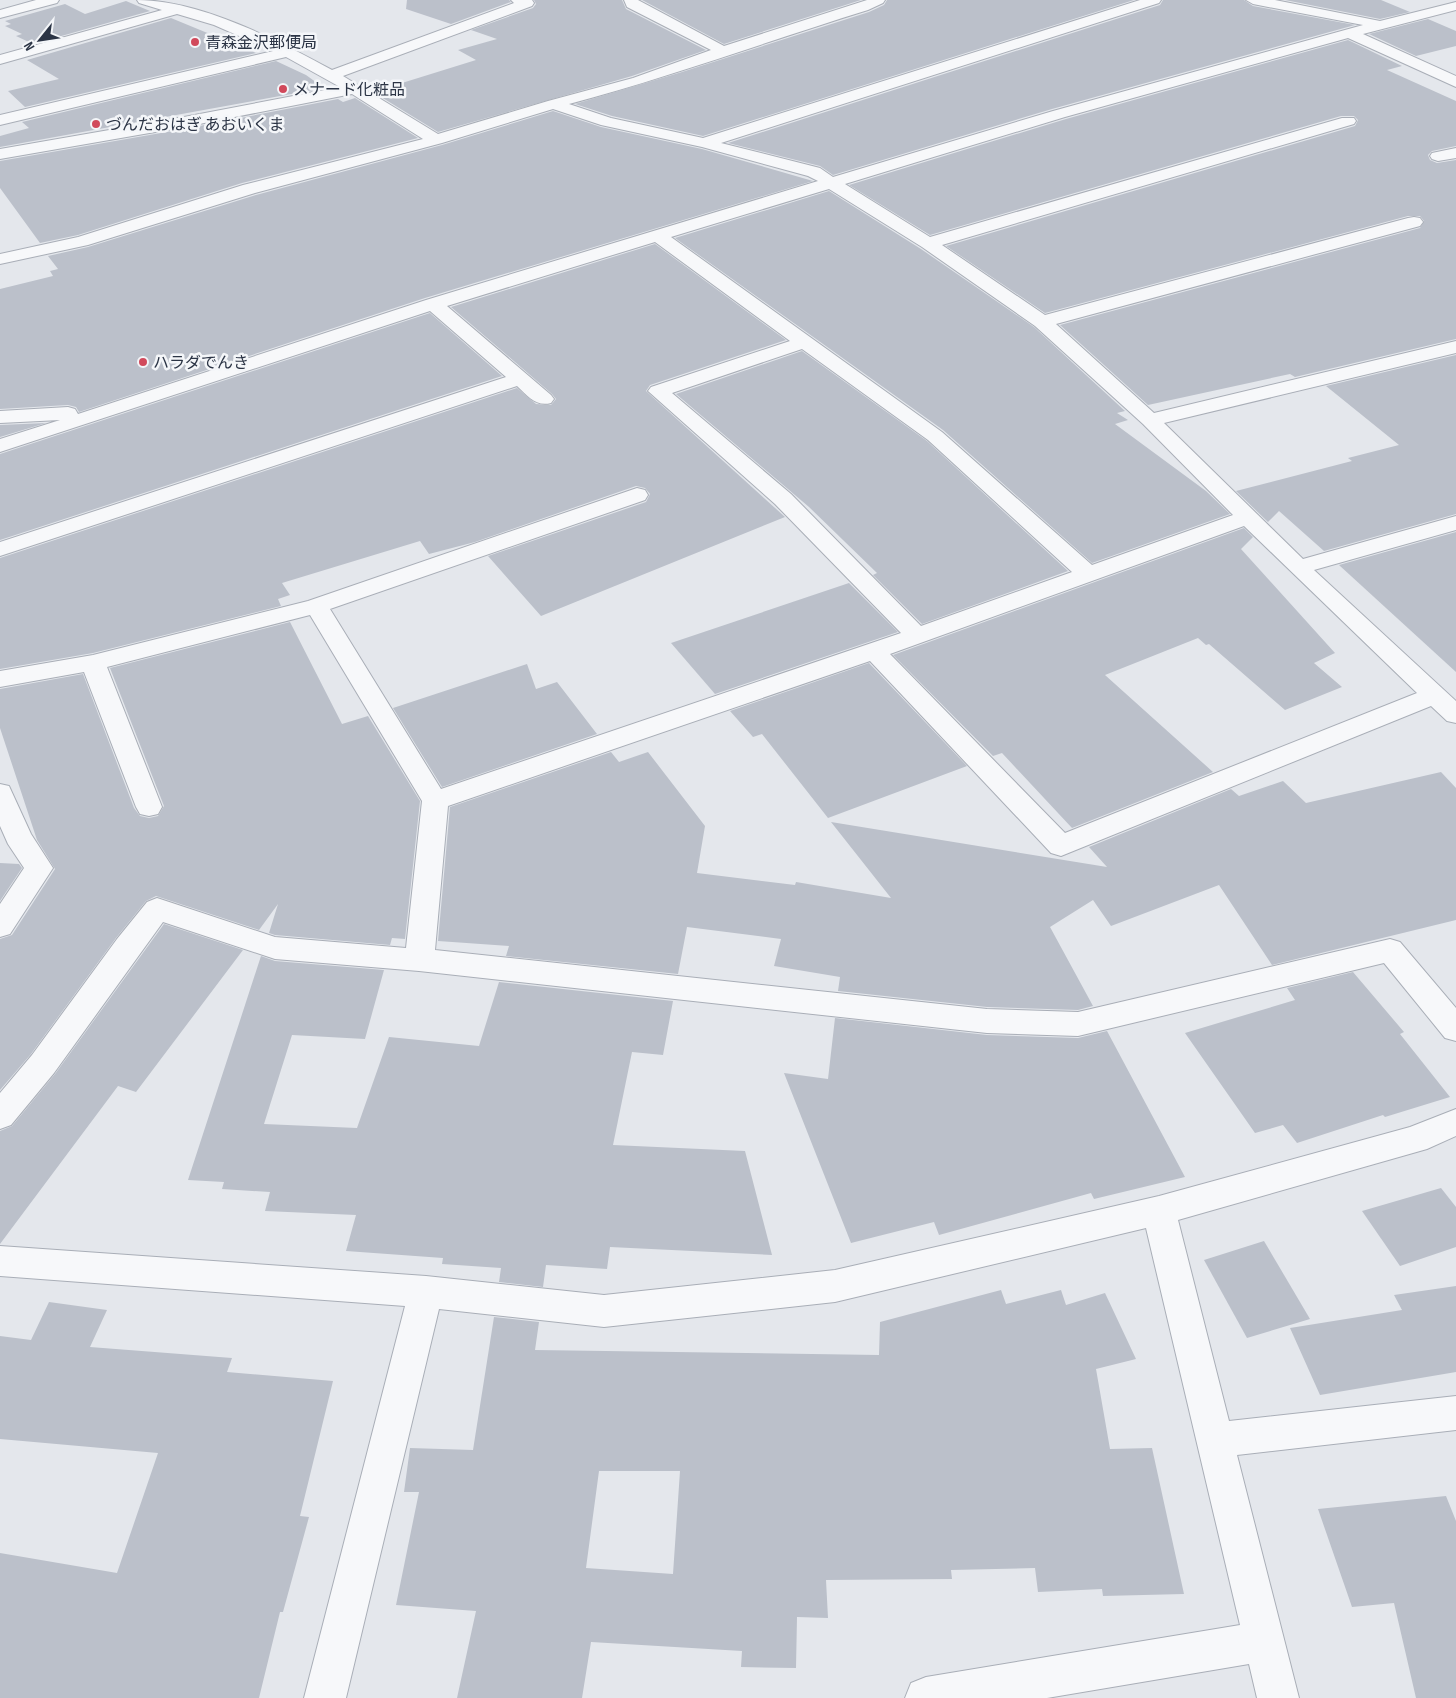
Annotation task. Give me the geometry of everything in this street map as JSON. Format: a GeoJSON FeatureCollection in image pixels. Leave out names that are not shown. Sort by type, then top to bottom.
{"type":"FeatureCollection","features":[{"type":"Feature","properties":{"kind":"street"},"geometry":{"type":"LineString","coordinates":[[0,14],[52,0]]}},
{"type":"Feature","properties":{"kind":"street"},"geometry":{"type":"LineString","coordinates":[[145,0],[219,22],[288,52],[354,89],[436,140]]}},
{"type":"Feature","properties":{"kind":"street"},"geometry":{"type":"LineString","coordinates":[[330,76],[527,3],[518,0]]}},
{"type":"Feature","properties":{"kind":"street"},"geometry":{"type":"LineString","coordinates":[[631,0],[632,4],[723,51]]}},
{"type":"Feature","properties":{"kind":"street"},"geometry":{"type":"LineString","coordinates":[[0,259],[82,241],[249,189],[436,140],[638,81],[832,9],[863,7],[878,0]]}},
{"type":"Feature","properties":{"kind":"street"},"geometry":{"type":"LineString","coordinates":[[704,144],[1154,0]]}},
{"type":"Feature","properties":{"kind":"street"},"geometry":{"type":"LineString","coordinates":[[1253,0],[1383,24]]}},
{"type":"Feature","properties":{"kind":"street"},"geometry":{"type":"LineString","coordinates":[[1444,0],[1456,6]]}},
{"type":"Feature","properties":{"kind":"street"},"geometry":{"type":"LineString","coordinates":[[0,446],[433,304],[1068,111],[1349,33],[1456,6]]}},
{"type":"Feature","properties":{"kind":"street"},"geometry":{"type":"LineString","coordinates":[[0,60],[176,10]]}},
{"type":"Feature","properties":{"kind":"street"},"geometry":{"type":"LineString","coordinates":[[1349,33],[1456,82]]}},
{"type":"Feature","properties":{"kind":"street"},"geometry":{"type":"LineString","coordinates":[[0,120],[288,52]]}},
{"type":"Feature","properties":{"kind":"street"},"geometry":{"type":"LineString","coordinates":[[0,154],[184,122],[354,89]]}},
{"type":"Feature","properties":{"kind":"street"},"geometry":{"type":"LineString","coordinates":[[554,104],[607,122],[814,172],[928,243],[1042,322],[1150,420],[1298,567],[1456,715]]}},
{"type":"Feature","properties":{"kind":"street"},"geometry":{"type":"LineString","coordinates":[[928,243],[1348,121]]}},
{"type":"Feature","properties":{"kind":"street"},"geometry":{"type":"LineString","coordinates":[[1438,156],[1456,154]]}},
{"type":"Feature","properties":{"kind":"street"},"geometry":{"type":"LineString","coordinates":[[1042,322],[1414,222]]}},
{"type":"Feature","properties":{"kind":"street"},"geometry":{"type":"LineString","coordinates":[[658,236],[934,436],[1090,575]]}},
{"type":"Feature","properties":{"kind":"street"},"geometry":{"type":"LineString","coordinates":[[433,304],[544,399]]}},
{"type":"Feature","properties":{"kind":"street"},"geometry":{"type":"LineString","coordinates":[[805,342],[658,391],[783,499],[917,635]]}},
{"type":"Feature","properties":{"kind":"street"},"geometry":{"type":"LineString","coordinates":[[1150,420],[1456,347]]}},
{"type":"Feature","properties":{"kind":"street"},"geometry":{"type":"LineString","coordinates":[[0,549],[520,379]]}},
{"type":"Feature","properties":{"kind":"street"},"geometry":{"type":"LineString","coordinates":[[0,417],[105,411]]}},
{"type":"Feature","properties":{"kind":"street"},"geometry":{"type":"LineString","coordinates":[[0,679],[93,663],[316,606],[637,495]]}},
{"type":"Feature","properties":{"kind":"street"},"geometry":{"type":"LineString","coordinates":[[435,801],[874,651],[1248,517]]}},
{"type":"Feature","properties":{"kind":"street"},"geometry":{"type":"LineString","coordinates":[[1298,567],[1456,523]]}},
{"type":"Feature","properties":{"kind":"street"},"geometry":{"type":"LineString","coordinates":[[316,606],[435,801],[419,960]]}},
{"type":"Feature","properties":{"kind":"street"},"geometry":{"type":"LineString","coordinates":[[874,651],[1061,846],[1436,695]]}},
{"type":"Feature","properties":{"kind":"street"},"geometry":{"type":"LineString","coordinates":[[93,663],[149,806]]}},
{"type":"Feature","properties":{"kind":"street"},"geometry":{"type":"LineString","coordinates":[[0,793],[9,836],[39,868],[0,926]]}},
{"type":"Feature","properties":{"kind":"street"},"geometry":{"type":"LineString","coordinates":[[0,1116],[43,1064],[127,947],[157,909],[276,948],[419,960],[987,1021],[1078,1024],[1390,950],[1456,1029]]}},
{"type":"Feature","properties":{"kind":"street"},"geometry":{"type":"LineString","coordinates":[[0,1261],[426,1292],[604,1311],[835,1286],[1159,1211],[1416,1139],[1456,1122]]}},
{"type":"Feature","properties":{"kind":"street"},"geometry":{"type":"LineString","coordinates":[[1159,1211],[1278,1698]]}},
{"type":"Feature","properties":{"kind":"street"},"geometry":{"type":"LineString","coordinates":[[325,1698],[426,1292]]}},
{"type":"Feature","properties":{"kind":"street"},"geometry":{"type":"LineString","coordinates":[[1214,1440],[1456,1413]]}},
{"type":"Feature","properties":{"kind":"street"},"geometry":{"type":"LineString","coordinates":[[926,1698],[1265,1641]]}},
{"type":"Feature","properties":{"kind":"building"},"geometry":{"type":"Polygon","coordinates":[[[407,0],[509,0],[511,2],[451,24],[406,9],[407,0]]]}},
{"type":"Feature","properties":{"kind":"building"},"geometry":{"type":"Polygon","coordinates":[[[534,0],[622,0],[626,9],[706,50],[632,76],[438,132],[373,92],[476,60],[458,50],[497,39],[471,30],[533,8],[536,4],[534,0]]]}},
{"type":"Feature","properties":{"kind":"building"},"geometry":{"type":"Polygon","coordinates":[[[642,0],[861,0],[724,44],[642,0]]]}},
{"type":"Feature","properties":{"kind":"building"},"geometry":{"type":"Polygon","coordinates":[[[887,0],[1134,0],[703,136],[612,116],[575,104],[869,12],[884,5],[887,0]]]}},
{"type":"Feature","properties":{"kind":"building"},"geometry":{"type":"Polygon","coordinates":[[[1163,0],[1244,0],[1253,6],[1355,25],[1052,109],[833,175],[820,166],[728,143],[1160,5],[1163,0]]]}},
{"type":"Feature","properties":{"kind":"building"},"geometry":{"type":"Polygon","coordinates":[[[1285,0],[1381,0],[1410,12],[1380,19],[1285,0]]]}},
{"type":"Feature","properties":{"kind":"building"},"geometry":{"type":"Polygon","coordinates":[[[126,1],[150,11],[33,44],[16,36],[22,34],[5,26],[11,24],[5,21],[65,4],[85,14],[126,1]]]}},
{"type":"Feature","properties":{"kind":"building"},"geometry":{"type":"Polygon","coordinates":[[[171,18],[256,53],[25,107],[8,91],[59,79],[27,60],[171,18]]]}},
{"type":"Feature","properties":{"kind":"building"},"geometry":{"type":"Polygon","coordinates":[[[1428,19],[1456,31],[1456,46],[1416,56],[1369,34],[1428,19]]]}},
{"type":"Feature","properties":{"kind":"building"},"geometry":{"type":"Polygon","coordinates":[[[1348,40],[1402,66],[1387,70],[1456,101],[1456,146],[1432,151],[1428,155],[1430,160],[1437,163],[1456,160],[1456,339],[1295,377],[1290,374],[1148,405],[1060,325],[1420,228],[1424,221],[1420,216],[1408,216],[1045,313],[946,246],[1355,126],[1358,120],[1354,116],[1341,116],[930,235],[849,185],[1066,119],[1348,40]]]}},
{"type":"Feature","properties":{"kind":"building"},"geometry":{"type":"Polygon","coordinates":[[[276,61],[306,75],[324,88],[0,147],[0,136],[29,128],[22,122],[276,61]]]}},
{"type":"Feature","properties":{"kind":"building"},"geometry":{"type":"Polygon","coordinates":[[[355,98],[418,138],[242,183],[78,235],[40,243],[0,188],[0,161],[184,129],[338,99],[343,102],[355,98]]]}},
{"type":"Feature","properties":{"kind":"building"},"geometry":{"type":"Polygon","coordinates":[[[553,111],[601,127],[702,149],[813,181],[425,298],[79,412],[76,407],[68,405],[0,409],[0,289],[53,276],[50,271],[58,269],[48,256],[88,247],[256,195],[442,145],[553,111]]]}},
{"type":"Feature","properties":{"kind":"building"},"geometry":{"type":"Polygon","coordinates":[[[829,191],[921,249],[1034,327],[1125,411],[1117,413],[1128,420],[1115,424],[1206,491],[1230,514],[1092,563],[943,430],[675,238],[829,191]]]}},
{"type":"Feature","properties":{"kind":"building"},"geometry":{"type":"Polygon","coordinates":[[[655,244],[786,340],[650,385],[646,391],[785,517],[541,616],[488,556],[646,502],[650,494],[645,488],[636,486],[475,542],[429,554],[420,541],[282,583],[290,595],[278,599],[281,606],[93,653],[0,669],[0,558],[517,388],[536,404],[551,405],[556,399],[552,394],[451,307],[655,244]]]}},
{"type":"Feature","properties":{"kind":"building"},"geometry":{"type":"Polygon","coordinates":[[[430,313],[502,376],[0,540],[0,454],[430,313]]]}},
{"type":"Feature","properties":{"kind":"building"},"geometry":{"type":"Polygon","coordinates":[[[802,351],[927,441],[1068,571],[922,624],[873,575],[877,573],[809,507],[676,394],[802,351]]]}},
{"type":"Feature","properties":{"kind":"building"},"geometry":{"type":"Polygon","coordinates":[[[1456,355],[1456,514],[1324,551],[1279,511],[1268,522],[1236,491],[1352,461],[1348,458],[1399,445],[1326,386],[1456,355]]]}},
{"type":"Feature","properties":{"kind":"building"},"geometry":{"type":"Polygon","coordinates":[[[46,423],[0,437],[0,425],[46,423]]]}},
{"type":"Feature","properties":{"kind":"building"},"geometry":{"type":"Polygon","coordinates":[[[1244,528],[1253,537],[1241,549],[1335,653],[1314,663],[1342,687],[1285,710],[1209,644],[1206,645],[1198,638],[1105,675],[1213,772],[1072,828],[1002,753],[993,756],[893,655],[1244,528]]]}},
{"type":"Feature","properties":{"kind":"building"},"geometry":{"type":"Polygon","coordinates":[[[1456,532],[1456,672],[1339,565],[1456,532]]]}},
{"type":"Feature","properties":{"kind":"building"},"geometry":{"type":"Polygon","coordinates":[[[849,583],[898,632],[715,694],[671,643],[849,583]]]}},
{"type":"Feature","properties":{"kind":"building"},"geometry":{"type":"Polygon","coordinates":[[[290,622],[342,724],[368,716],[420,801],[405,939],[392,938],[390,945],[275,935],[269,933],[278,904],[259,930],[156,896],[146,901],[116,938],[31,1054],[0,1090],[0,939],[12,935],[55,869],[37,840],[0,728],[0,689],[83,674],[134,808],[140,816],[149,818],[158,816],[164,806],[110,668],[290,622]]]}},
{"type":"Feature","properties":{"kind":"building"},"geometry":{"type":"Polygon","coordinates":[[[869,663],[967,766],[828,818],[762,734],[753,737],[730,711],[869,663]]]}},
{"type":"Feature","properties":{"kind":"building"},"geometry":{"type":"Polygon","coordinates":[[[527,664],[536,689],[557,682],[597,734],[442,787],[393,708],[527,664]]]}},
{"type":"Feature","properties":{"kind":"building"},"geometry":{"type":"Polygon","coordinates":[[[611,752],[619,762],[648,752],[705,826],[697,873],[795,885],[796,882],[891,898],[831,822],[1107,867],[1089,847],[1231,789],[1239,796],[1283,781],[1306,803],[1441,772],[1456,788],[1456,920],[1272,965],[1219,885],[1111,926],[1093,900],[1050,927],[1093,1006],[1078,1010],[987,1007],[838,991],[840,977],[774,966],[781,939],[687,927],[678,974],[506,956],[509,946],[438,941],[450,807],[611,752]]]}},
{"type":"Feature","properties":{"kind":"building"},"geometry":{"type":"Polygon","coordinates":[[[0,863],[19,864],[22,868],[0,901],[0,863]]]}},
{"type":"Feature","properties":{"kind":"building"},"geometry":{"type":"Polygon","coordinates":[[[164,924],[243,950],[136,1092],[118,1086],[0,1244],[0,1131],[12,1126],[55,1074],[164,924]]]}},
{"type":"Feature","properties":{"kind":"building"},"geometry":{"type":"Polygon","coordinates":[[[261,956],[275,961],[384,970],[365,1039],[292,1035],[264,1124],[357,1128],[389,1037],[479,1046],[499,982],[673,1001],[663,1055],[632,1052],[613,1145],[745,1151],[772,1255],[610,1247],[607,1269],[546,1265],[543,1287],[499,1282],[501,1268],[442,1264],[443,1258],[346,1251],[356,1215],[265,1211],[270,1192],[222,1189],[224,1182],[188,1180],[261,956]]]}},
{"type":"Feature","properties":{"kind":"building"},"geometry":{"type":"Polygon","coordinates":[[[1353,972],[1404,1032],[1400,1034],[1450,1097],[1385,1117],[1383,1115],[1297,1143],[1283,1125],[1255,1133],[1185,1033],[1295,1000],[1287,988],[1353,972]]]}},
{"type":"Feature","properties":{"kind":"building"},"geometry":{"type":"Polygon","coordinates":[[[835,1018],[987,1035],[1078,1038],[1107,1031],[1185,1177],[1094,1199],[1091,1193],[939,1235],[934,1222],[851,1243],[784,1073],[828,1079],[835,1018]]]}},
{"type":"Feature","properties":{"kind":"building"},"geometry":{"type":"Polygon","coordinates":[[[1441,1188],[1456,1207],[1456,1247],[1400,1266],[1362,1211],[1441,1188]]]}},
{"type":"Feature","properties":{"kind":"building"},"geometry":{"type":"Polygon","coordinates":[[[1264,1241],[1310,1319],[1247,1338],[1204,1260],[1264,1241]]]}},
{"type":"Feature","properties":{"kind":"building"},"geometry":{"type":"Polygon","coordinates":[[[1456,1286],[1456,1372],[1320,1395],[1290,1328],[1402,1310],[1394,1295],[1456,1286]]]}},
{"type":"Feature","properties":{"kind":"building"},"geometry":{"type":"Polygon","coordinates":[[[1001,1290],[1006,1304],[1061,1290],[1066,1305],[1105,1293],[1136,1359],[1096,1369],[1110,1449],[1152,1448],[1184,1594],[1103,1596],[1102,1589],[1038,1592],[1035,1568],[951,1570],[952,1579],[826,1580],[828,1618],[797,1617],[796,1668],[741,1667],[742,1651],[591,1642],[582,1698],[457,1698],[476,1611],[396,1605],[419,1492],[404,1492],[410,1448],[473,1450],[494,1317],[539,1322],[535,1350],[879,1355],[880,1322],[1001,1290]],[[599,1471],[586,1568],[673,1574],[680,1471],[599,1471]]]}},
{"type":"Feature","properties":{"kind":"building"},"geometry":{"type":"Polygon","coordinates":[[[49,1302],[107,1310],[90,1347],[232,1358],[227,1372],[333,1381],[300,1516],[309,1517],[283,1612],[280,1612],[259,1698],[0,1698],[0,1553],[117,1573],[158,1453],[0,1439],[0,1336],[31,1340],[49,1302]]]}},
{"type":"Feature","properties":{"kind":"building"},"geometry":{"type":"Polygon","coordinates":[[[1446,1496],[1456,1521],[1456,1698],[1416,1698],[1394,1603],[1352,1607],[1318,1509],[1446,1496]]]}},
{"type":"Feature","properties":{"kind":"place","name":"青森金沢郵便局"},"geometry":{"type":"Point","coordinates":[195,42]}},
{"type":"Feature","properties":{"kind":"place","name":"メナード化粧品"},"geometry":{"type":"Point","coordinates":[283,89]}},
{"type":"Feature","properties":{"kind":"place","name":"づんだおはぎ あおいくま"},"geometry":{"type":"Point","coordinates":[96,124]}},
{"type":"Feature","properties":{"kind":"place","name":"ハラダでんき"},"geometry":{"type":"Point","coordinates":[143,362]}}]}
